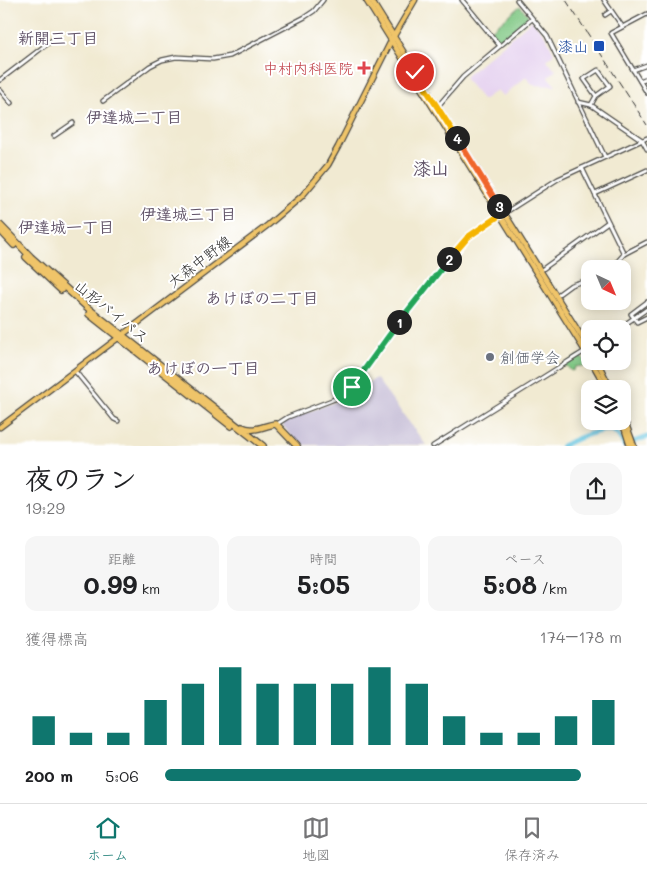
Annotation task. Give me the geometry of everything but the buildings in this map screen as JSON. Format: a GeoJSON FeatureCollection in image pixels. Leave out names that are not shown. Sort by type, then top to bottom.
{"type":"FeatureCollection","features":[{"type":"Feature","properties":{"kind":"highway","name":"山形バイパス"},"geometry":{"type":"LineString","coordinates":[[0,224],[61,285],[120,337],[264,446]]}},
{"type":"Feature","properties":{"kind":"highway","name":"山形バイパス"},"geometry":{"type":"LineString","coordinates":[[0,230],[57,287],[256,446]]}},
{"type":"Feature","properties":{"kind":"highway"},"geometry":{"type":"LineString","coordinates":[[210,404],[244,428],[259,429],[276,424],[297,446]]}},
{"type":"Feature","properties":{"kind":"highway"},"geometry":{"type":"LineString","coordinates":[[259,429],[255,436],[264,446]]}},
{"type":"Feature","properties":{"kind":"main road"},"geometry":{"type":"LineString","coordinates":[[366,0],[437,107],[502,214],[581,337]]}},
{"type":"Feature","properties":{"kind":"main road"},"geometry":{"type":"LineString","coordinates":[[371,0],[392,39],[581,337]]}},
{"type":"Feature","properties":{"kind":"main road","name":"大森中野線"},"geometry":{"type":"LineString","coordinates":[[0,427],[283,214],[311,186],[328,165],[392,39],[415,0]]}},
{"type":"Feature","properties":{"kind":"main road"},"geometry":{"type":"LineString","coordinates":[[625,430],[630,446]]}},
{"type":"Feature","properties":{"kind":"main road"},"geometry":{"type":"LineString","coordinates":[[628,430],[634,446]]}},
{"type":"Feature","properties":{"kind":"street"},"geometry":{"type":"LineString","coordinates":[[103,101],[150,66],[162,60],[176,57],[213,59],[230,56],[305,17],[314,11],[323,0]]}},
{"type":"Feature","properties":{"kind":"street"},"geometry":{"type":"LineString","coordinates":[[462,0],[500,46]]}},
{"type":"Feature","properties":{"kind":"street"},"geometry":{"type":"LineString","coordinates":[[517,0],[547,36],[605,157]]}},
{"type":"Feature","properties":{"kind":"street"},"geometry":{"type":"LineString","coordinates":[[604,0],[622,26]]}},
{"type":"Feature","properties":{"kind":"street"},"geometry":{"type":"LineString","coordinates":[[605,15],[612,11]]}},
{"type":"Feature","properties":{"kind":"street"},"geometry":{"type":"LineString","coordinates":[[647,14],[611,33],[647,93]]}},
{"type":"Feature","properties":{"kind":"street"},"geometry":{"type":"LineString","coordinates":[[437,107],[463,77],[532,19]]}},
{"type":"Feature","properties":{"kind":"street"},"geometry":{"type":"LineString","coordinates":[[0,80],[55,38]]}},
{"type":"Feature","properties":{"kind":"street"},"geometry":{"type":"LineString","coordinates":[[633,70],[647,65]]}},
{"type":"Feature","properties":{"kind":"street"},"geometry":{"type":"LineString","coordinates":[[591,105],[596,96],[610,86],[598,70],[584,79],[596,96]]}},
{"type":"Feature","properties":{"kind":"street"},"geometry":{"type":"LineString","coordinates":[[640,80],[647,78]]}},
{"type":"Feature","properties":{"kind":"street"},"geometry":{"type":"LineString","coordinates":[[0,90],[11,104]]}},
{"type":"Feature","properties":{"kind":"street"},"geometry":{"type":"LineString","coordinates":[[578,102],[591,105],[642,140],[647,149]]}},
{"type":"Feature","properties":{"kind":"street"},"geometry":{"type":"LineString","coordinates":[[54,136],[73,123]]}},
{"type":"Feature","properties":{"kind":"street"},"geometry":{"type":"LineString","coordinates":[[276,424],[288,417],[348,392],[407,311],[468,237],[558,179],[647,138]]}},
{"type":"Feature","properties":{"kind":"street"},"geometry":{"type":"LineString","coordinates":[[582,168],[624,254]]}},
{"type":"Feature","properties":{"kind":"street"},"geometry":{"type":"LineString","coordinates":[[595,194],[647,170]]}},
{"type":"Feature","properties":{"kind":"street"},"geometry":{"type":"LineString","coordinates":[[540,271],[608,222]]}},
{"type":"Feature","properties":{"kind":"street"},"geometry":{"type":"LineString","coordinates":[[619,260],[624,254],[647,242]]}},
{"type":"Feature","properties":{"kind":"street"},"geometry":{"type":"LineString","coordinates":[[556,296],[571,285],[581,282]]}},
{"type":"Feature","properties":{"kind":"street"},"geometry":{"type":"LineString","coordinates":[[647,302],[631,314],[637,322],[647,316]]}},
{"type":"Feature","properties":{"kind":"street"},"geometry":{"type":"LineString","coordinates":[[631,320],[647,310]]}},
{"type":"Feature","properties":{"kind":"street"},"geometry":{"type":"LineString","coordinates":[[433,446],[581,355]]}},
{"type":"Feature","properties":{"kind":"street"},"geometry":{"type":"LineString","coordinates":[[76,370],[114,420],[118,421]]}},
{"type":"Feature","properties":{"kind":"shaded area"},"geometry":{"type":"Polygon","coordinates":[[[532,20],[546,37],[554,53],[547,60],[556,70],[548,77],[556,86],[533,85],[526,77],[503,96],[497,90],[483,100],[465,79],[466,76],[532,20]]]}},
{"type":"Feature","properties":{"kind":"shaded area"},"geometry":{"type":"Polygon","coordinates":[[[376,378],[426,445],[300,445],[283,426],[284,421],[348,397],[376,378]]]}},
{"type":"Feature","properties":{"kind":"green space"},"geometry":{"type":"Polygon","coordinates":[[[520,6],[528,15],[528,19],[504,39],[496,38],[490,31],[520,6]]]}},
{"type":"Feature","properties":{"kind":"green space"},"geometry":{"type":"Polygon","coordinates":[[[579,355],[581,357],[581,366],[575,367],[574,370],[571,371],[567,366],[561,367],[579,355]]]}},
{"type":"Feature","properties":{"kind":"waterway"},"geometry":{"type":"LineString","coordinates":[[562,446],[588,434],[610,430],[619,436],[624,445],[647,437]]}},
{"type":"Feature","properties":{"kind":"railway"},"geometry":{"type":"LineString","coordinates":[[566,0],[647,125]]}},
{"type":"Feature","properties":{"kind":"place","name":"漆山"},"geometry":{"type":"Point","coordinates":[599,46]}},
{"type":"Feature","properties":{"kind":"place","name":"中村内科医院"},"geometry":{"type":"Point","coordinates":[364,68]}},
{"type":"Feature","properties":{"kind":"place","name":"創価学会"},"geometry":{"type":"Point","coordinates":[490,357]}},
{"type":"Feature","properties":{"kind":"district","name":"新開三丁目"},"geometry":{"type":"Point","coordinates":[58,37]}},
{"type":"Feature","properties":{"kind":"district","name":"伊達城二丁目"},"geometry":{"type":"Point","coordinates":[134,116]}},
{"type":"Feature","properties":{"kind":"district","name":"漆山"},"geometry":{"type":"Point","coordinates":[431,168]}},
{"type":"Feature","properties":{"kind":"district","name":"伊達城三丁目"},"geometry":{"type":"Point","coordinates":[188,213]}},
{"type":"Feature","properties":{"kind":"district","name":"伊達城一丁目"},"geometry":{"type":"Point","coordinates":[66,226]}},
{"type":"Feature","properties":{"kind":"district","name":"あけぼの二丁目"},"geometry":{"type":"Point","coordinates":[262,297]}},
{"type":"Feature","properties":{"kind":"district","name":"あけぼの一丁目"},"geometry":{"type":"Point","coordinates":[203,367]}},
{"type":"Feature","properties":{"kind":"route"},"geometry":{"type":"LineString","coordinates":[[352,387],[403,317],[456,250],[475,231],[503,213],[415,72]]}}]}
